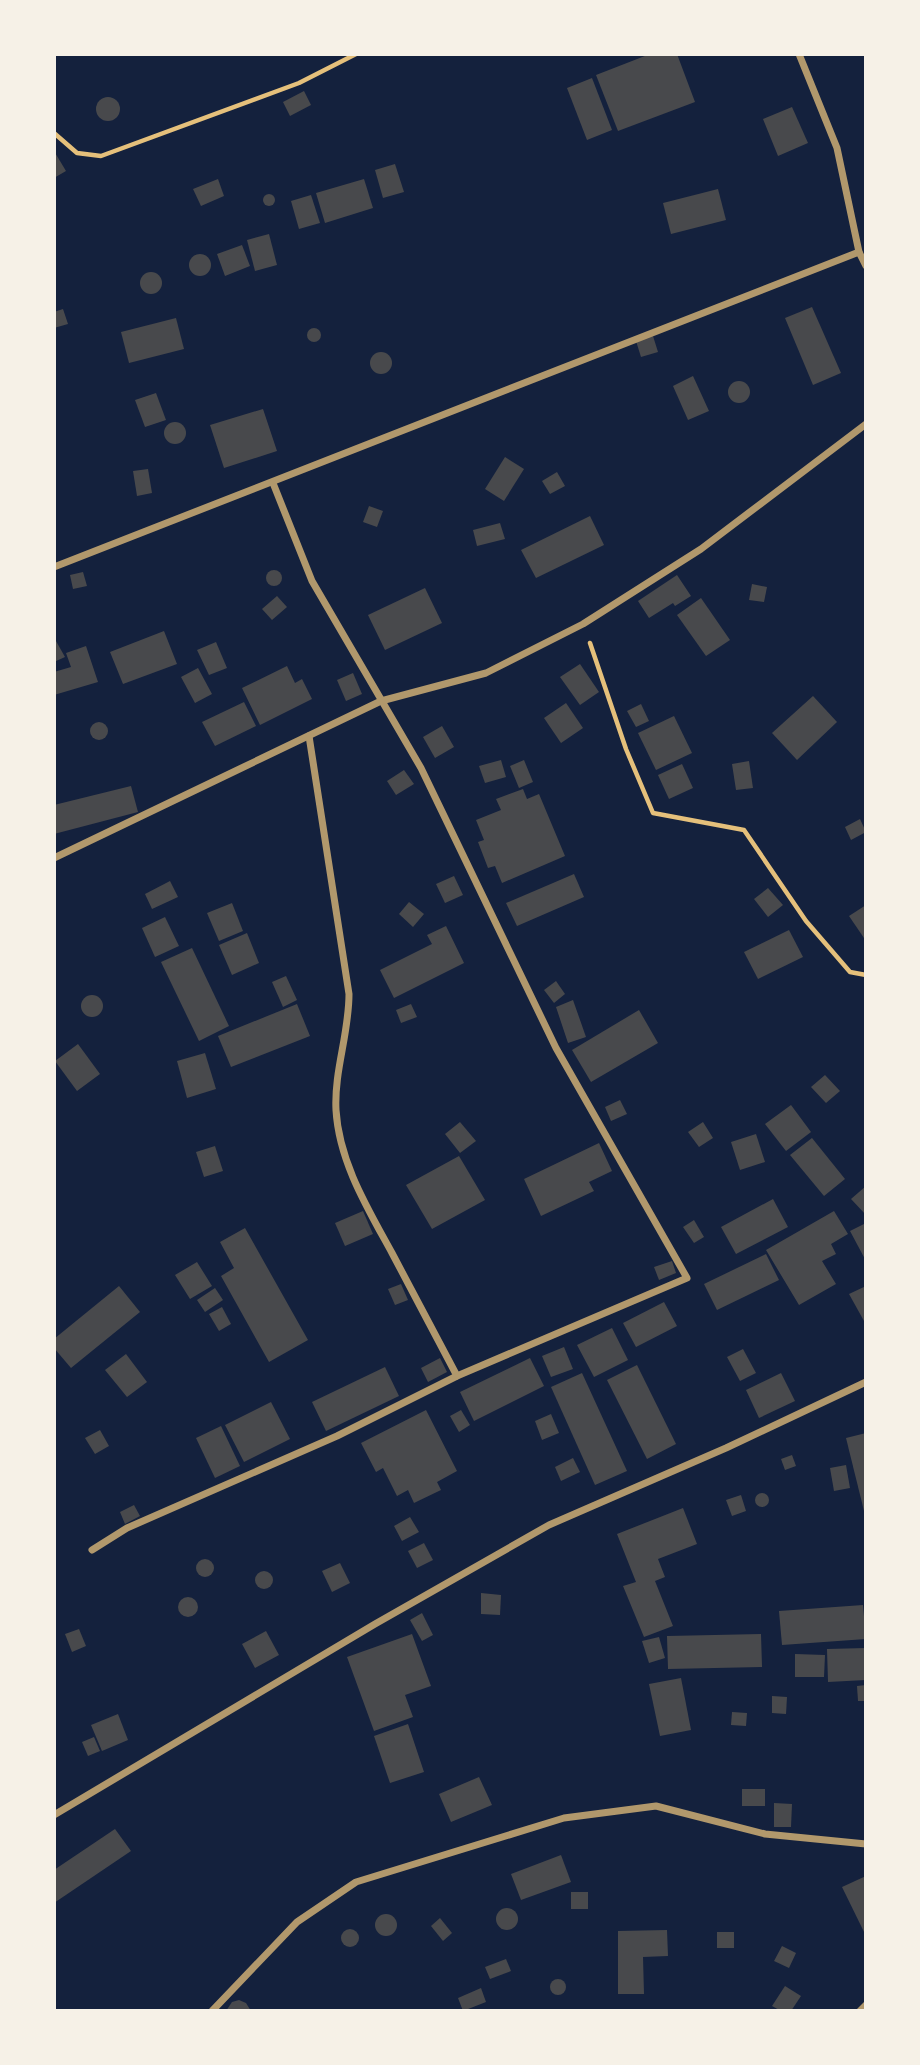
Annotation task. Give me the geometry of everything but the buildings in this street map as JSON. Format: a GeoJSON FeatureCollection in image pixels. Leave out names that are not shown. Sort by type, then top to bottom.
{"type":"FeatureCollection","features":[{"type":"Feature","properties":{"kind":"street"},"geometry":{"type":"LineString","coordinates":[[799,54],[837,148],[859,252],[866,266]]}},
{"type":"Feature","properties":{"kind":"street"},"geometry":{"type":"LineString","coordinates":[[54,567],[273,483],[666,325],[859,252]]}},
{"type":"Feature","properties":{"kind":"street"},"geometry":{"type":"LineString","coordinates":[[54,858],[381,701],[486,673],[583,624],[701,549],[866,424]]}},
{"type":"Feature","properties":{"kind":"street"},"geometry":{"type":"LineString","coordinates":[[92,1550],[127,1528],[337,1436],[457,1376],[687,1278],[556,1048],[421,768],[312,581],[273,483]]}},
{"type":"Feature","properties":{"kind":"street"},"geometry":{"type":"LineString","coordinates":[[309,736],[349,994],[349,1017],[336,1081],[336,1113],[344,1148],[358,1190],[457,1376]]}},
{"type":"Feature","properties":{"kind":"street"},"geometry":{"type":"LineString","coordinates":[[54,1815],[363,1630],[549,1525],[726,1448],[866,1382]]}},
{"type":"Feature","properties":{"kind":"street"},"geometry":{"type":"LineString","coordinates":[[212,2011],[297,1922],[356,1882],[564,1818],[656,1806],[765,1834],[866,1844]]}},
{"type":"Feature","properties":{"kind":"street"},"geometry":{"type":"LineString","coordinates":[[860,2011],[866,2005]]}},
{"type":"Feature","properties":{"kind":"path"},"geometry":{"type":"LineString","coordinates":[[54,134],[77,153],[101,156],[299,83],[356,54]]}},
{"type":"Feature","properties":{"kind":"path"},"geometry":{"type":"LineString","coordinates":[[583,624],[626,749],[653,813],[744,830],[815,931],[850,972],[866,975]]}}]}
